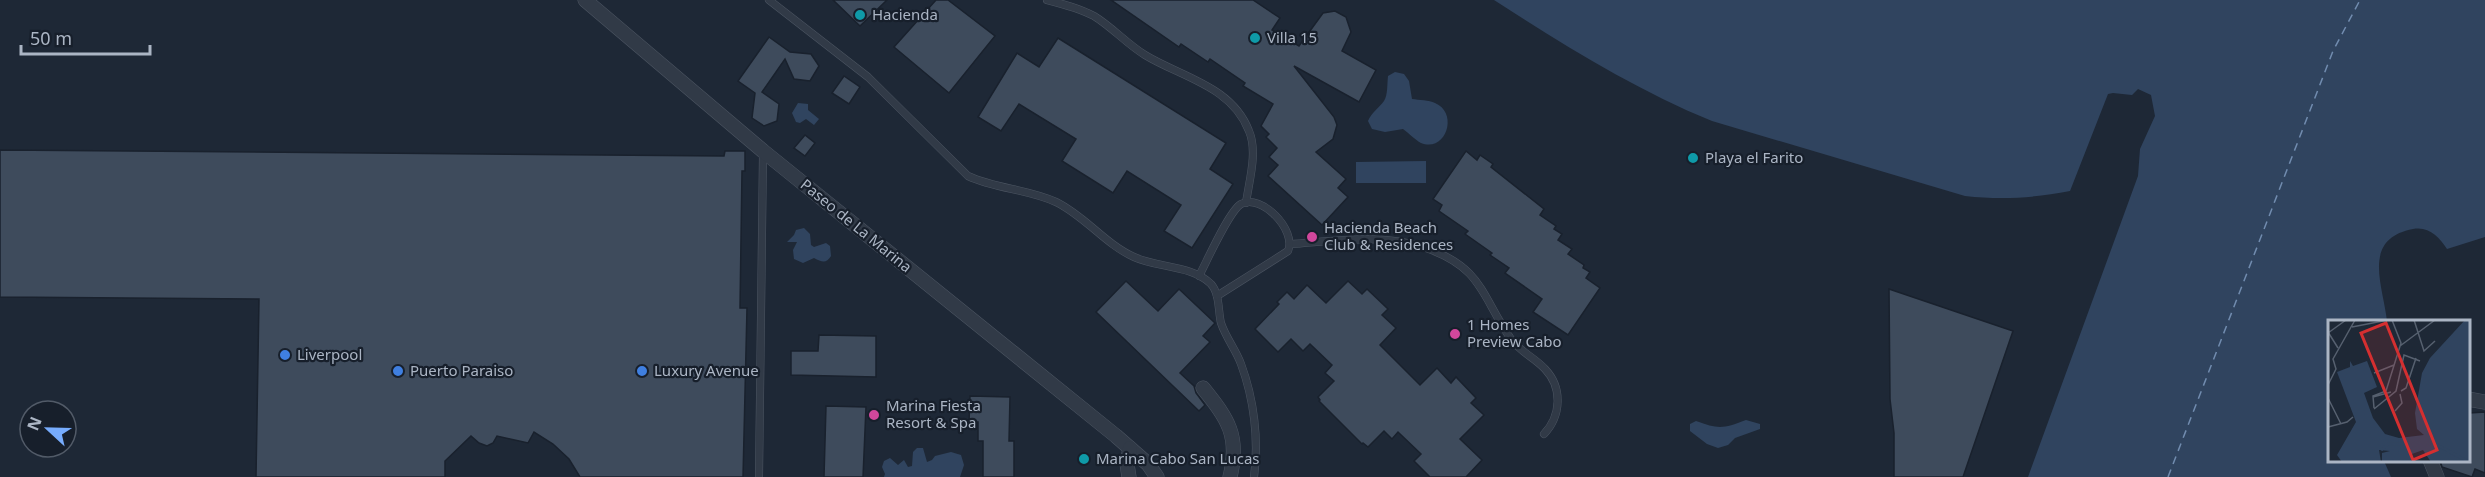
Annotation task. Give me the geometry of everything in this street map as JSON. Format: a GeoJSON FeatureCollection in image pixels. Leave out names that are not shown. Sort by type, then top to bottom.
{"type":"FeatureCollection","features":[{"type":"Feature","properties":{"kind":"street","name":"Paseo de La Marina"},"geometry":{"type":"LineString","coordinates":[[585,0],[763,151],[1130,448],[1148,464],[1157,477]]}},
{"type":"Feature","properties":{"kind":"street"},"geometry":{"type":"LineString","coordinates":[[1203,388],[1225,415],[1232,431],[1233,457],[1230,477]]}},
{"type":"Feature","properties":{"kind":"street"},"geometry":{"type":"LineString","coordinates":[[2470,399],[2485,402]]}},
{"type":"Feature","properties":{"kind":"street"},"geometry":{"type":"LineString","coordinates":[[1129,477],[1127,464],[1130,448]]}},
{"type":"Feature","properties":{"kind":"street"},"geometry":{"type":"LineString","coordinates":[[2431,462],[2437,477]]}},
{"type":"Feature","properties":{"kind":"lane"},"geometry":{"type":"LineString","coordinates":[[769,0],[868,77],[909,115],[955,165],[969,176],[983,182],[1049,199],[1072,212],[1125,253],[1147,262],[1199,276],[1211,285],[1217,296],[1222,325],[1241,362],[1251,402],[1256,445],[1254,477]]}},
{"type":"Feature","properties":{"kind":"lane"},"geometry":{"type":"LineString","coordinates":[[1047,0],[1076,8],[1093,16],[1146,56],[1201,81],[1233,106],[1245,121],[1252,140],[1246,203],[1232,213],[1199,276]]}},
{"type":"Feature","properties":{"kind":"lane"},"geometry":{"type":"LineString","coordinates":[[759,477],[763,151]]}},
{"type":"Feature","properties":{"kind":"lane"},"geometry":{"type":"LineString","coordinates":[[1217,296],[1288,251],[1290,244],[1288,232],[1276,216],[1260,206],[1246,203]]}},
{"type":"Feature","properties":{"kind":"lane"},"geometry":{"type":"LineString","coordinates":[[1290,244],[1390,240],[1424,247],[1455,262],[1480,285],[1515,344],[1545,368],[1555,383],[1558,397],[1556,413],[1544,434]]}},
{"type":"Feature","properties":{"kind":"water"},"geometry":{"type":"Polygon","coordinates":[[[1494,0],[2485,0],[2485,237],[2447,249],[2437,237],[2424,229],[2413,229],[2397,234],[2386,243],[2379,265],[2387,320],[2328,320],[2328,462],[2384,462],[2391,477],[2028,477],[2138,176],[2140,149],[2155,116],[2151,95],[2138,89],[2132,95],[2108,94],[2070,191],[2018,198],[1965,196],[1712,121],[1627,81],[1494,0]]]}},
{"type":"Feature","properties":{"kind":"water"},"geometry":{"type":"Polygon","coordinates":[[[1395,72],[1404,74],[1409,81],[1412,99],[1435,103],[1442,108],[1448,123],[1443,137],[1437,142],[1430,145],[1421,143],[1403,129],[1385,132],[1372,129],[1368,121],[1384,101],[1388,76],[1395,72]]]}},
{"type":"Feature","properties":{"kind":"water"},"geometry":{"type":"Polygon","coordinates":[[[798,103],[808,104],[808,110],[819,119],[814,125],[806,119],[800,123],[796,122],[792,113],[798,103]]]}},
{"type":"Feature","properties":{"kind":"water"},"geometry":{"type":"Polygon","coordinates":[[[1426,161],[1426,183],[1356,183],[1356,162],[1426,161]]]}},
{"type":"Feature","properties":{"kind":"water"},"geometry":{"type":"Polygon","coordinates":[[[804,228],[810,234],[811,245],[814,247],[826,243],[830,246],[831,256],[826,261],[814,258],[803,263],[794,259],[793,250],[797,242],[787,242],[796,230],[804,228]]]}},
{"type":"Feature","properties":{"kind":"water"},"geometry":{"type":"Polygon","coordinates":[[[1746,420],[1760,424],[1760,429],[1735,438],[1728,445],[1718,448],[1707,444],[1690,431],[1690,424],[1696,421],[1721,427],[1746,420]]]}},
{"type":"Feature","properties":{"kind":"water"},"geometry":{"type":"Polygon","coordinates":[[[917,448],[923,448],[927,462],[935,456],[951,452],[961,455],[964,465],[960,477],[884,477],[882,467],[884,461],[890,458],[898,465],[904,460],[908,467],[912,466],[913,452],[917,448]]]}},
{"type":"Feature","properties":{"kind":"building","name":"Hacienda"},"geometry":{"type":"Polygon","coordinates":[[[833,0],[887,0],[860,26],[833,0]]]}},
{"type":"Feature","properties":{"kind":"building"},"geometry":{"type":"Polygon","coordinates":[[[936,0],[948,0],[995,36],[949,93],[894,47],[936,0]]]}},
{"type":"Feature","properties":{"kind":"building"},"geometry":{"type":"Polygon","coordinates":[[[1111,0],[1253,0],[1280,18],[1272,30],[1299,46],[1323,13],[1335,11],[1346,17],[1351,32],[1342,51],[1376,70],[1359,102],[1294,66],[1334,117],[1337,125],[1333,139],[1316,152],[1346,179],[1338,188],[1348,197],[1322,225],[1268,176],[1278,165],[1269,157],[1277,148],[1266,137],[1269,134],[1261,126],[1273,104],[1243,86],[1245,83],[1210,59],[1208,62],[1181,44],[1179,47],[1111,0]]]}},
{"type":"Feature","properties":{"kind":"building"},"geometry":{"type":"Polygon","coordinates":[[[769,37],[790,52],[811,54],[819,66],[810,81],[794,79],[785,59],[762,92],[779,104],[777,121],[764,126],[752,118],[755,93],[738,81],[769,37]]]}},
{"type":"Feature","properties":{"kind":"building"},"geometry":{"type":"Polygon","coordinates":[[[1058,38],[1226,143],[1210,169],[1233,184],[1192,248],[1164,231],[1181,205],[1127,171],[1113,193],[1062,161],[1076,139],[1019,104],[1001,131],[978,117],[1017,53],[1039,67],[1058,38]]]}},
{"type":"Feature","properties":{"kind":"building"},"geometry":{"type":"Polygon","coordinates":[[[844,76],[860,87],[849,104],[832,93],[844,76]]]}},
{"type":"Feature","properties":{"kind":"building"},"geometry":{"type":"Polygon","coordinates":[[[805,135],[815,143],[805,156],[794,148],[805,135]]]}},
{"type":"Feature","properties":{"kind":"building"},"geometry":{"type":"Polygon","coordinates":[[[0,150],[724,156],[725,151],[745,151],[745,171],[742,171],[740,308],[747,308],[743,477],[580,477],[569,459],[553,444],[534,432],[528,443],[497,436],[493,443],[487,446],[471,436],[445,461],[445,477],[256,477],[259,299],[0,297],[0,150]]]}},
{"type":"Feature","properties":{"kind":"building"},"geometry":{"type":"Polygon","coordinates":[[[1466,151],[1477,160],[1480,155],[1493,164],[1491,167],[1544,209],[1540,215],[1556,226],[1554,229],[1562,234],[1558,240],[1572,249],[1568,254],[1584,265],[1583,268],[1590,272],[1586,278],[1600,288],[1568,335],[1533,312],[1542,299],[1505,273],[1509,268],[1465,234],[1468,231],[1439,211],[1442,205],[1433,199],[1466,151]]]}},
{"type":"Feature","properties":{"kind":"building"},"geometry":{"type":"Polygon","coordinates":[[[1126,281],[1158,311],[1179,289],[1215,323],[1203,336],[1210,342],[1180,373],[1194,386],[1205,405],[1199,411],[1096,312],[1126,281]]]}},
{"type":"Feature","properties":{"kind":"building"},"geometry":{"type":"Polygon","coordinates":[[[1348,281],[1362,294],[1367,289],[1388,309],[1382,315],[1396,328],[1380,345],[1420,385],[1437,368],[1451,383],[1456,377],[1476,398],[1471,403],[1484,415],[1460,439],[1482,460],[1466,477],[1430,477],[1414,461],[1421,454],[1398,432],[1392,439],[1384,431],[1368,447],[1362,444],[1319,401],[1318,397],[1334,381],[1325,373],[1332,365],[1310,344],[1303,351],[1291,339],[1278,352],[1255,329],[1287,292],[1294,299],[1307,285],[1326,303],[1348,281]]]}},
{"type":"Feature","properties":{"kind":"building"},"geometry":{"type":"Polygon","coordinates":[[[1889,289],[2013,331],[1963,477],[1894,477],[1894,433],[1890,399],[1889,289]]]}},
{"type":"Feature","properties":{"kind":"building"},"geometry":{"type":"Polygon","coordinates":[[[819,335],[876,336],[876,377],[791,375],[791,351],[818,351],[819,335]]]}},
{"type":"Feature","properties":{"kind":"building"},"geometry":{"type":"Polygon","coordinates":[[[970,396],[1010,397],[1009,441],[1014,441],[1014,477],[983,477],[983,441],[978,441],[978,422],[969,422],[970,396]]]}},
{"type":"Feature","properties":{"kind":"building"},"geometry":{"type":"Polygon","coordinates":[[[826,406],[866,407],[863,477],[824,477],[826,406]]]}},
{"type":"Feature","properties":{"kind":"building"},"geometry":{"type":"Polygon","coordinates":[[[2485,412],[2485,473],[2475,469],[2472,477],[2442,467],[2441,462],[2470,462],[2470,413],[2485,412]]]}},
{"type":"Feature","properties":{"kind":"ferry route"},"geometry":{"type":"LineString","coordinates":[[2168,477],[2333,51],[2360,0]]}},
{"type":"Feature","properties":{"kind":"place","name":"Hacienda"},"geometry":{"type":"Point","coordinates":[860,15]}},
{"type":"Feature","properties":{"kind":"place","name":"Villa 15"},"geometry":{"type":"Point","coordinates":[1255,38]}},
{"type":"Feature","properties":{"kind":"place","name":"Playa el Farito"},"geometry":{"type":"Point","coordinates":[1693,158]}},
{"type":"Feature","properties":{"kind":"place","name":"Hacienda Beach Club & Residences"},"geometry":{"type":"Point","coordinates":[1312,237]}},
{"type":"Feature","properties":{"kind":"place","name":"1 Homes Preview Cabo"},"geometry":{"type":"Point","coordinates":[1455,334]}},
{"type":"Feature","properties":{"kind":"place","name":"Liverpool"},"geometry":{"type":"Point","coordinates":[285,355]}},
{"type":"Feature","properties":{"kind":"place","name":"Puerto Paraiso"},"geometry":{"type":"Point","coordinates":[398,371]}},
{"type":"Feature","properties":{"kind":"place","name":"Luxury Avenue"},"geometry":{"type":"Point","coordinates":[642,371]}},
{"type":"Feature","properties":{"kind":"place","name":"Marina Fiesta Resort & Spa"},"geometry":{"type":"Point","coordinates":[874,415]}},
{"type":"Feature","properties":{"kind":"place","name":"Marina Cabo San Lucas"},"geometry":{"type":"Point","coordinates":[1084,459]}}]}
